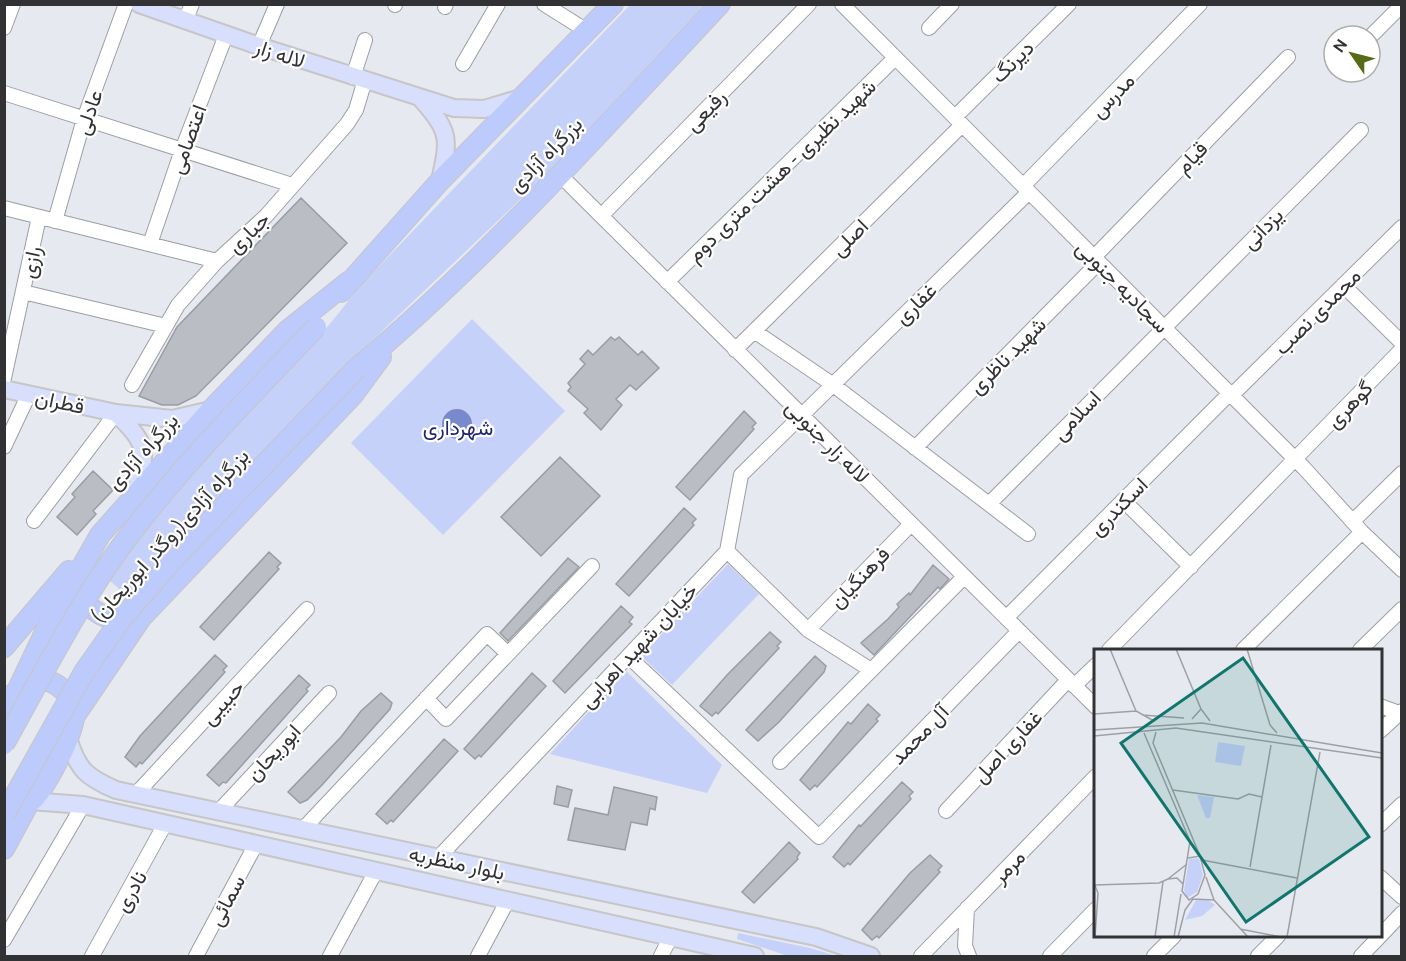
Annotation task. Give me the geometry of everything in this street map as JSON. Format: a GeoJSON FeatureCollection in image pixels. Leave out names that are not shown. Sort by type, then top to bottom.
{"type":"FeatureCollection","features":[{"type":"Feature","properties":{"kind":"highway","name":"بزرگراه آزادی"},"geometry":{"type":"LineString","coordinates":[[316,327],[348,282],[440,181],[613,4]]}},
{"type":"Feature","properties":{"kind":"highway","name":"بزرگراه آزادی"},"geometry":{"type":"LineString","coordinates":[[357,368],[400,331],[560,175],[720,4]]}},
{"type":"Feature","properties":{"kind":"highway","name":"بزرگراه آزادی"},"geometry":{"type":"LineString","coordinates":[[4,706],[18,689],[75,576],[100,535],[211,410],[288,330],[348,282]]}},
{"type":"Feature","properties":{"kind":"highway","name":"بزرگراه آزادی(روگذر ابوریحان)"},"geometry":{"type":"LineString","coordinates":[[4,744],[77,614],[130,534],[191,459],[316,327]]}},
{"type":"Feature","properties":{"kind":"highway","name":"بزرگراه آزادی"},"geometry":{"type":"LineString","coordinates":[[30,801],[46,780],[68,738],[74,717],[141,618],[353,395],[400,331]]}},
{"type":"Feature","properties":{"kind":"highway","name":"بزرگراه آزادی(روگذر ابوریحان)"},"geometry":{"type":"LineString","coordinates":[[4,815],[84,672],[122,618],[180,552],[357,368]]}},
{"type":"Feature","properties":{"kind":"highway"},"geometry":{"type":"LineString","coordinates":[[4,647],[100,535]]}},
{"type":"Feature","properties":{"kind":"highway"},"geometry":{"type":"LineString","coordinates":[[75,576],[82,598],[98,614],[118,622],[141,618]]}},
{"type":"Feature","properties":{"kind":"highway"},"geometry":{"type":"LineString","coordinates":[[18,689],[36,680],[55,683],[68,696],[74,717]]}},
{"type":"Feature","properties":{"kind":"highway"},"geometry":{"type":"LineString","coordinates":[[4,807],[13,809],[30,801]]}},
{"type":"Feature","properties":{"kind":"highway"},"geometry":{"type":"LineString","coordinates":[[4,849],[30,801]]}},
{"type":"Feature","properties":{"kind":"main road","name":"لاله زار"},"geometry":{"type":"LineString","coordinates":[[139,4],[157,8],[184,21],[422,99],[468,110],[521,98]]}},
{"type":"Feature","properties":{"kind":"main road"},"geometry":{"type":"LineString","coordinates":[[422,99],[439,119],[446,132],[446,150],[440,181]]}},
{"type":"Feature","properties":{"kind":"main road","name":"قطران"},"geometry":{"type":"LineString","coordinates":[[4,389],[116,413],[172,419],[211,410]]}},
{"type":"Feature","properties":{"kind":"main road"},"geometry":{"type":"LineString","coordinates":[[116,413],[138,435],[146,459],[134,495]]}},
{"type":"Feature","properties":{"kind":"main road","name":"بلوار منظریه"},"geometry":{"type":"LineString","coordinates":[[68,738],[76,762],[92,780],[116,790],[816,937],[870,957]]}},
{"type":"Feature","properties":{"kind":"main road","name":"بلوار منظریه"},"geometry":{"type":"LineString","coordinates":[[30,801],[83,805],[671,936],[755,957]]}},
{"type":"Feature","properties":{"kind":"street"},"geometry":{"type":"LineString","coordinates":[[4,28],[13,4]]}},
{"type":"Feature","properties":{"kind":"street","name":"عادلی"},"geometry":{"type":"LineString","coordinates":[[55,221],[84,118],[126,4]]}},
{"type":"Feature","properties":{"kind":"street"},"geometry":{"type":"LineString","coordinates":[[184,21],[192,4]]}},
{"type":"Feature","properties":{"kind":"street"},"geometry":{"type":"LineString","coordinates":[[259,46],[277,4]]}},
{"type":"Feature","properties":{"kind":"street"},"geometry":{"type":"LineString","coordinates":[[463,64],[498,4]]}},
{"type":"Feature","properties":{"kind":"street"},"geometry":{"type":"LineString","coordinates":[[544,4],[587,31]]}},
{"type":"Feature","properties":{"kind":"street","name":"رفیعی"},"geometry":{"type":"LineString","coordinates":[[601,216],[809,4]]}},
{"type":"Feature","properties":{"kind":"street","name":"سجادیه جنوبی"},"geometry":{"type":"LineString","coordinates":[[842,4],[1296,459],[1401,570]]}},
{"type":"Feature","properties":{"kind":"street"},"geometry":{"type":"LineString","coordinates":[[929,28],[952,4]]}},
{"type":"Feature","properties":{"kind":"street","name":"دیرنگ"},"geometry":{"type":"LineString","coordinates":[[958,121],[1069,4]]}},
{"type":"Feature","properties":{"kind":"street","name":"مدرس"},"geometry":{"type":"LineString","coordinates":[[1026,189],[1200,4]]}},
{"type":"Feature","properties":{"kind":"street"},"geometry":{"type":"LineString","coordinates":[[1382,25],[1401,5]]}},
{"type":"Feature","properties":{"kind":"street","name":"اعتصامی"},"geometry":{"type":"LineString","coordinates":[[150,244],[182,150],[226,35]]}},
{"type":"Feature","properties":{"kind":"street","name":"جباری"},"geometry":{"type":"LineString","coordinates":[[132,384],[178,305],[217,261],[266,216],[347,124],[356,110],[365,40]]}},
{"type":"Feature","properties":{"kind":"street","name":"قیام"},"geometry":{"type":"LineString","coordinates":[[1096,259],[1288,57]]}},
{"type":"Feature","properties":{"kind":"street","name":"شهید نظیری - هشت متری دوم"},"geometry":{"type":"LineString","coordinates":[[667,282],[896,58]]}},
{"type":"Feature","properties":{"kind":"street"},"geometry":{"type":"LineString","coordinates":[[4,93],[292,185]]}},
{"type":"Feature","properties":{"kind":"street","name":"اصلی"},"geometry":{"type":"LineString","coordinates":[[735,350],[958,121]]}},
{"type":"Feature","properties":{"kind":"street","name":"یزدانی"},"geometry":{"type":"LineString","coordinates":[[1163,326],[1361,130]]}},
{"type":"Feature","properties":{"kind":"street","name":"لاله زار جنوبی"},"geometry":{"type":"LineString","coordinates":[[560,175],[1094,706]]}},
{"type":"Feature","properties":{"kind":"street","name":"غفاری"},"geometry":{"type":"LineString","coordinates":[[801,415],[1026,189]]}},
{"type":"Feature","properties":{"kind":"street"},"geometry":{"type":"LineString","coordinates":[[4,208],[217,261]]}},
{"type":"Feature","properties":{"kind":"street","name":"رازی"},"geometry":{"type":"LineString","coordinates":[[4,378],[39,217]]}},
{"type":"Feature","properties":{"kind":"street","name":"محمدی نصب"},"geometry":{"type":"LineString","coordinates":[[1231,394],[1401,227]]}},
{"type":"Feature","properties":{"kind":"street","name":"شهید ناظری"},"geometry":{"type":"LineString","coordinates":[[915,448],[1096,259]]}},
{"type":"Feature","properties":{"kind":"street"},"geometry":{"type":"LineString","coordinates":[[1343,285],[1401,343]]}},
{"type":"Feature","properties":{"kind":"street"},"geometry":{"type":"LineString","coordinates":[[23,292],[166,326]]}},
{"type":"Feature","properties":{"kind":"street","name":"اسلامی"},"geometry":{"type":"LineString","coordinates":[[989,504],[1163,326]]}},
{"type":"Feature","properties":{"kind":"street"},"geometry":{"type":"LineString","coordinates":[[754,331],[832,384],[1028,534]]}},
{"type":"Feature","properties":{"kind":"street","name":"گوهری"},"geometry":{"type":"LineString","coordinates":[[1111,649],[1401,349]]}},
{"type":"Feature","properties":{"kind":"street"},"geometry":{"type":"LineString","coordinates":[[4,447],[29,394]]}},
{"type":"Feature","properties":{"kind":"street","name":"اسکندری"},"geometry":{"type":"LineString","coordinates":[[1006,618],[1231,394]]}},
{"type":"Feature","properties":{"kind":"street"},"geometry":{"type":"LineString","coordinates":[[33,521],[116,413]]}},
{"type":"Feature","properties":{"kind":"street"},"geometry":{"type":"LineString","coordinates":[[801,415],[741,475],[727,551],[808,630],[871,670]]}},
{"type":"Feature","properties":{"kind":"street"},"geometry":{"type":"LineString","coordinates":[[1245,649],[1358,527],[1401,473]]}},
{"type":"Feature","properties":{"kind":"street"},"geometry":{"type":"LineString","coordinates":[[1124,500],[1191,567]]}},
{"type":"Feature","properties":{"kind":"street","name":"فرهنگیان"},"geometry":{"type":"LineString","coordinates":[[808,630],[911,524]]}},
{"type":"Feature","properties":{"kind":"street","name":"خیابان شهید اهرابی"},"geometry":{"type":"LineString","coordinates":[[438,858],[727,551]]}},
{"type":"Feature","properties":{"kind":"street"},"geometry":{"type":"LineString","coordinates":[[426,698],[446,719],[592,566]]}},
{"type":"Feature","properties":{"kind":"street"},"geometry":{"type":"LineString","coordinates":[[780,762],[964,577]]}},
{"type":"Feature","properties":{"kind":"street","name":"حبیبی"},"geometry":{"type":"LineString","coordinates":[[136,795],[307,609]]}},
{"type":"Feature","properties":{"kind":"street"},"geometry":{"type":"LineString","coordinates":[[1362,649],[1401,609]]}},
{"type":"Feature","properties":{"kind":"street","name":"آل محمد"},"geometry":{"type":"LineString","coordinates":[[628,656],[819,837],[1019,631]]}},
{"type":"Feature","properties":{"kind":"street"},"geometry":{"type":"LineString","coordinates":[[303,829],[487,634],[508,654]]}},
{"type":"Feature","properties":{"kind":"street","name":"غفاری اصل"},"geometry":{"type":"LineString","coordinates":[[946,812],[1071,683],[1094,666]]}},
{"type":"Feature","properties":{"kind":"street","name":"ابوریحان"},"geometry":{"type":"LineString","coordinates":[[218,812],[329,693]]}},
{"type":"Feature","properties":{"kind":"street"},"geometry":{"type":"LineString","coordinates":[[1382,707],[1401,713]]}},
{"type":"Feature","properties":{"kind":"street"},"geometry":{"type":"LineString","coordinates":[[1382,729],[1401,713]]}},
{"type":"Feature","properties":{"kind":"street","name":"مرمر"},"geometry":{"type":"LineString","coordinates":[[921,957],[1094,777]]}},
{"type":"Feature","properties":{"kind":"street"},"geometry":{"type":"LineString","coordinates":[[1382,823],[1401,804]]}},
{"type":"Feature","properties":{"kind":"street"},"geometry":{"type":"LineString","coordinates":[[4,940],[83,805]]}},
{"type":"Feature","properties":{"kind":"street","name":"نادری"},"geometry":{"type":"LineString","coordinates":[[92,957],[160,838],[165,824]]}},
{"type":"Feature","properties":{"kind":"street","name":"سمائی"},"geometry":{"type":"LineString","coordinates":[[196,957],[256,844]]}},
{"type":"Feature","properties":{"kind":"street"},"geometry":{"type":"LineString","coordinates":[[330,957],[376,871]]}},
{"type":"Feature","properties":{"kind":"street"},"geometry":{"type":"LineString","coordinates":[[1382,879],[1401,897]]}},
{"type":"Feature","properties":{"kind":"street"},"geometry":{"type":"LineString","coordinates":[[478,957],[508,900]]}},
{"type":"Feature","properties":{"kind":"street"},"geometry":{"type":"LineString","coordinates":[[967,908],[965,946],[969,957]]}},
{"type":"Feature","properties":{"kind":"street"},"geometry":{"type":"LineString","coordinates":[[1050,957],[1094,910]]}},
{"type":"Feature","properties":{"kind":"street"},"geometry":{"type":"LineString","coordinates":[[1382,934],[1401,913]]}},
{"type":"Feature","properties":{"kind":"street"},"geometry":{"type":"LineString","coordinates":[[661,957],[671,936]]}},
{"type":"Feature","properties":{"kind":"street"},"geometry":{"type":"LineString","coordinates":[[1154,957],[1173,937]]}},
{"type":"Feature","properties":{"kind":"street"},"geometry":{"type":"LineString","coordinates":[[1258,957],[1277,937]]}},
{"type":"Feature","properties":{"kind":"street"},"geometry":{"type":"LineString","coordinates":[[1361,957],[1379,937]]}},
{"type":"Feature","properties":{"kind":"green space"},"geometry":{"type":"Polygon","coordinates":[[[630,5],[704,5],[547,174],[360,352],[126,595],[108,579],[194,467],[329,325],[361,285],[630,5]]]}},
{"type":"Feature","properties":{"kind":"green space","name":"شهرداری"},"geometry":{"type":"Polygon","coordinates":[[[472,319],[565,411],[443,535],[351,443],[472,319]]]}},
{"type":"Feature","properties":{"kind":"green space"},"geometry":{"type":"Polygon","coordinates":[[[728,564],[759,594],[672,685],[641,656],[728,564]]]}},
{"type":"Feature","properties":{"kind":"green space"},"geometry":{"type":"Polygon","coordinates":[[[626,671],[722,765],[707,793],[550,754],[626,671]]]}},
{"type":"Feature","properties":{"kind":"green space"},"geometry":{"type":"Polygon","coordinates":[[[738,933],[810,948],[836,956],[788,956],[737,939],[738,933]]]}},
{"type":"Feature","properties":{"kind":"water"},"geometry":{"type":"Polygon","coordinates":[[[457,409],[463,410],[471,418],[471,430],[463,438],[457,439],[451,438],[443,430],[442,424],[443,418],[451,410],[457,409]]]}},
{"type":"Feature","properties":{"kind":"building"},"geometry":{"type":"Polygon","coordinates":[[[301,198],[347,243],[196,396],[178,405],[162,405],[139,396],[177,327],[301,198]]]}},
{"type":"Feature","properties":{"kind":"building"},"geometry":{"type":"Polygon","coordinates":[[[611,337],[615,340],[619,337],[638,355],[642,351],[659,368],[636,390],[630,385],[616,399],[622,405],[601,430],[584,413],[588,409],[568,391],[571,387],[568,383],[585,364],[580,359],[588,350],[593,355],[611,337]]]}},
{"type":"Feature","properties":{"kind":"building"},"geometry":{"type":"Polygon","coordinates":[[[744,411],[756,423],[752,427],[754,429],[690,500],[676,487],[744,411]]]}},
{"type":"Feature","properties":{"kind":"building"},"geometry":{"type":"Polygon","coordinates":[[[560,457],[600,496],[541,556],[501,517],[560,457]]]}},
{"type":"Feature","properties":{"kind":"building"},"geometry":{"type":"Polygon","coordinates":[[[93,471],[113,490],[93,511],[96,514],[77,535],[57,517],[75,497],[72,494],[93,471]]]}},
{"type":"Feature","properties":{"kind":"building"},"geometry":{"type":"Polygon","coordinates":[[[684,508],[696,519],[692,523],[694,525],[629,596],[616,584],[684,508]]]}},
{"type":"Feature","properties":{"kind":"building"},"geometry":{"type":"Polygon","coordinates":[[[269,552],[281,563],[277,567],[279,569],[214,640],[200,627],[269,552]]]}},
{"type":"Feature","properties":{"kind":"building"},"geometry":{"type":"Polygon","coordinates":[[[568,558],[579,567],[508,641],[500,633],[568,558]]]}},
{"type":"Feature","properties":{"kind":"building"},"geometry":{"type":"Polygon","coordinates":[[[933,565],[949,579],[940,589],[938,587],[874,655],[861,643],[888,619],[899,607],[897,604],[909,593],[910,595],[933,565]]]}},
{"type":"Feature","properties":{"kind":"building"},"geometry":{"type":"Polygon","coordinates":[[[621,606],[633,617],[629,622],[632,624],[565,693],[553,681],[621,606]]]}},
{"type":"Feature","properties":{"kind":"building"},"geometry":{"type":"Polygon","coordinates":[[[770,632],[781,642],[777,646],[779,648],[718,714],[716,712],[712,716],[700,706],[770,632]]]}},
{"type":"Feature","properties":{"kind":"building"},"geometry":{"type":"Polygon","coordinates":[[[215,655],[227,666],[223,670],[225,672],[142,764],[140,762],[136,767],[125,757],[140,736],[215,655]]]}},
{"type":"Feature","properties":{"kind":"building"},"geometry":{"type":"Polygon","coordinates":[[[815,656],[826,666],[824,672],[779,722],[758,741],[746,730],[815,656]]]}},
{"type":"Feature","properties":{"kind":"building"},"geometry":{"type":"Polygon","coordinates":[[[532,673],[546,686],[481,757],[479,755],[475,759],[464,749],[532,673]]]}},
{"type":"Feature","properties":{"kind":"building"},"geometry":{"type":"Polygon","coordinates":[[[299,675],[310,685],[306,689],[308,691],[226,783],[223,782],[219,786],[207,775],[299,675]]]}},
{"type":"Feature","properties":{"kind":"building"},"geometry":{"type":"Polygon","coordinates":[[[381,693],[392,703],[390,709],[322,785],[307,800],[300,803],[288,792],[341,737],[361,711],[381,693]]]}},
{"type":"Feature","properties":{"kind":"building"},"geometry":{"type":"Polygon","coordinates":[[[868,704],[880,715],[876,719],[878,721],[817,787],[815,785],[810,790],[800,780],[848,722],[851,724],[868,704]]]}},
{"type":"Feature","properties":{"kind":"building"},"geometry":{"type":"Polygon","coordinates":[[[444,739],[458,751],[393,822],[391,820],[387,824],[376,814],[444,739]]]}},
{"type":"Feature","properties":{"kind":"building"},"geometry":{"type":"Polygon","coordinates":[[[902,782],[913,792],[909,796],[911,799],[850,865],[848,863],[844,867],[833,857],[859,825],[861,826],[902,782]]]}},
{"type":"Feature","properties":{"kind":"building"},"geometry":{"type":"Polygon","coordinates":[[[557,786],[572,790],[568,807],[554,804],[557,786]]]}},
{"type":"Feature","properties":{"kind":"building"},"geometry":{"type":"Polygon","coordinates":[[[614,787],[657,797],[655,810],[650,808],[647,825],[631,822],[625,850],[568,840],[575,808],[608,815],[614,787]]]}},
{"type":"Feature","properties":{"kind":"building"},"geometry":{"type":"Polygon","coordinates":[[[789,842],[800,853],[798,859],[754,903],[742,892],[789,842]]]}},
{"type":"Feature","properties":{"kind":"building"},"geometry":{"type":"Polygon","coordinates":[[[930,855],[942,866],[938,870],[940,872],[879,938],[877,936],[872,940],[862,930],[910,873],[930,855]]]}}]}
